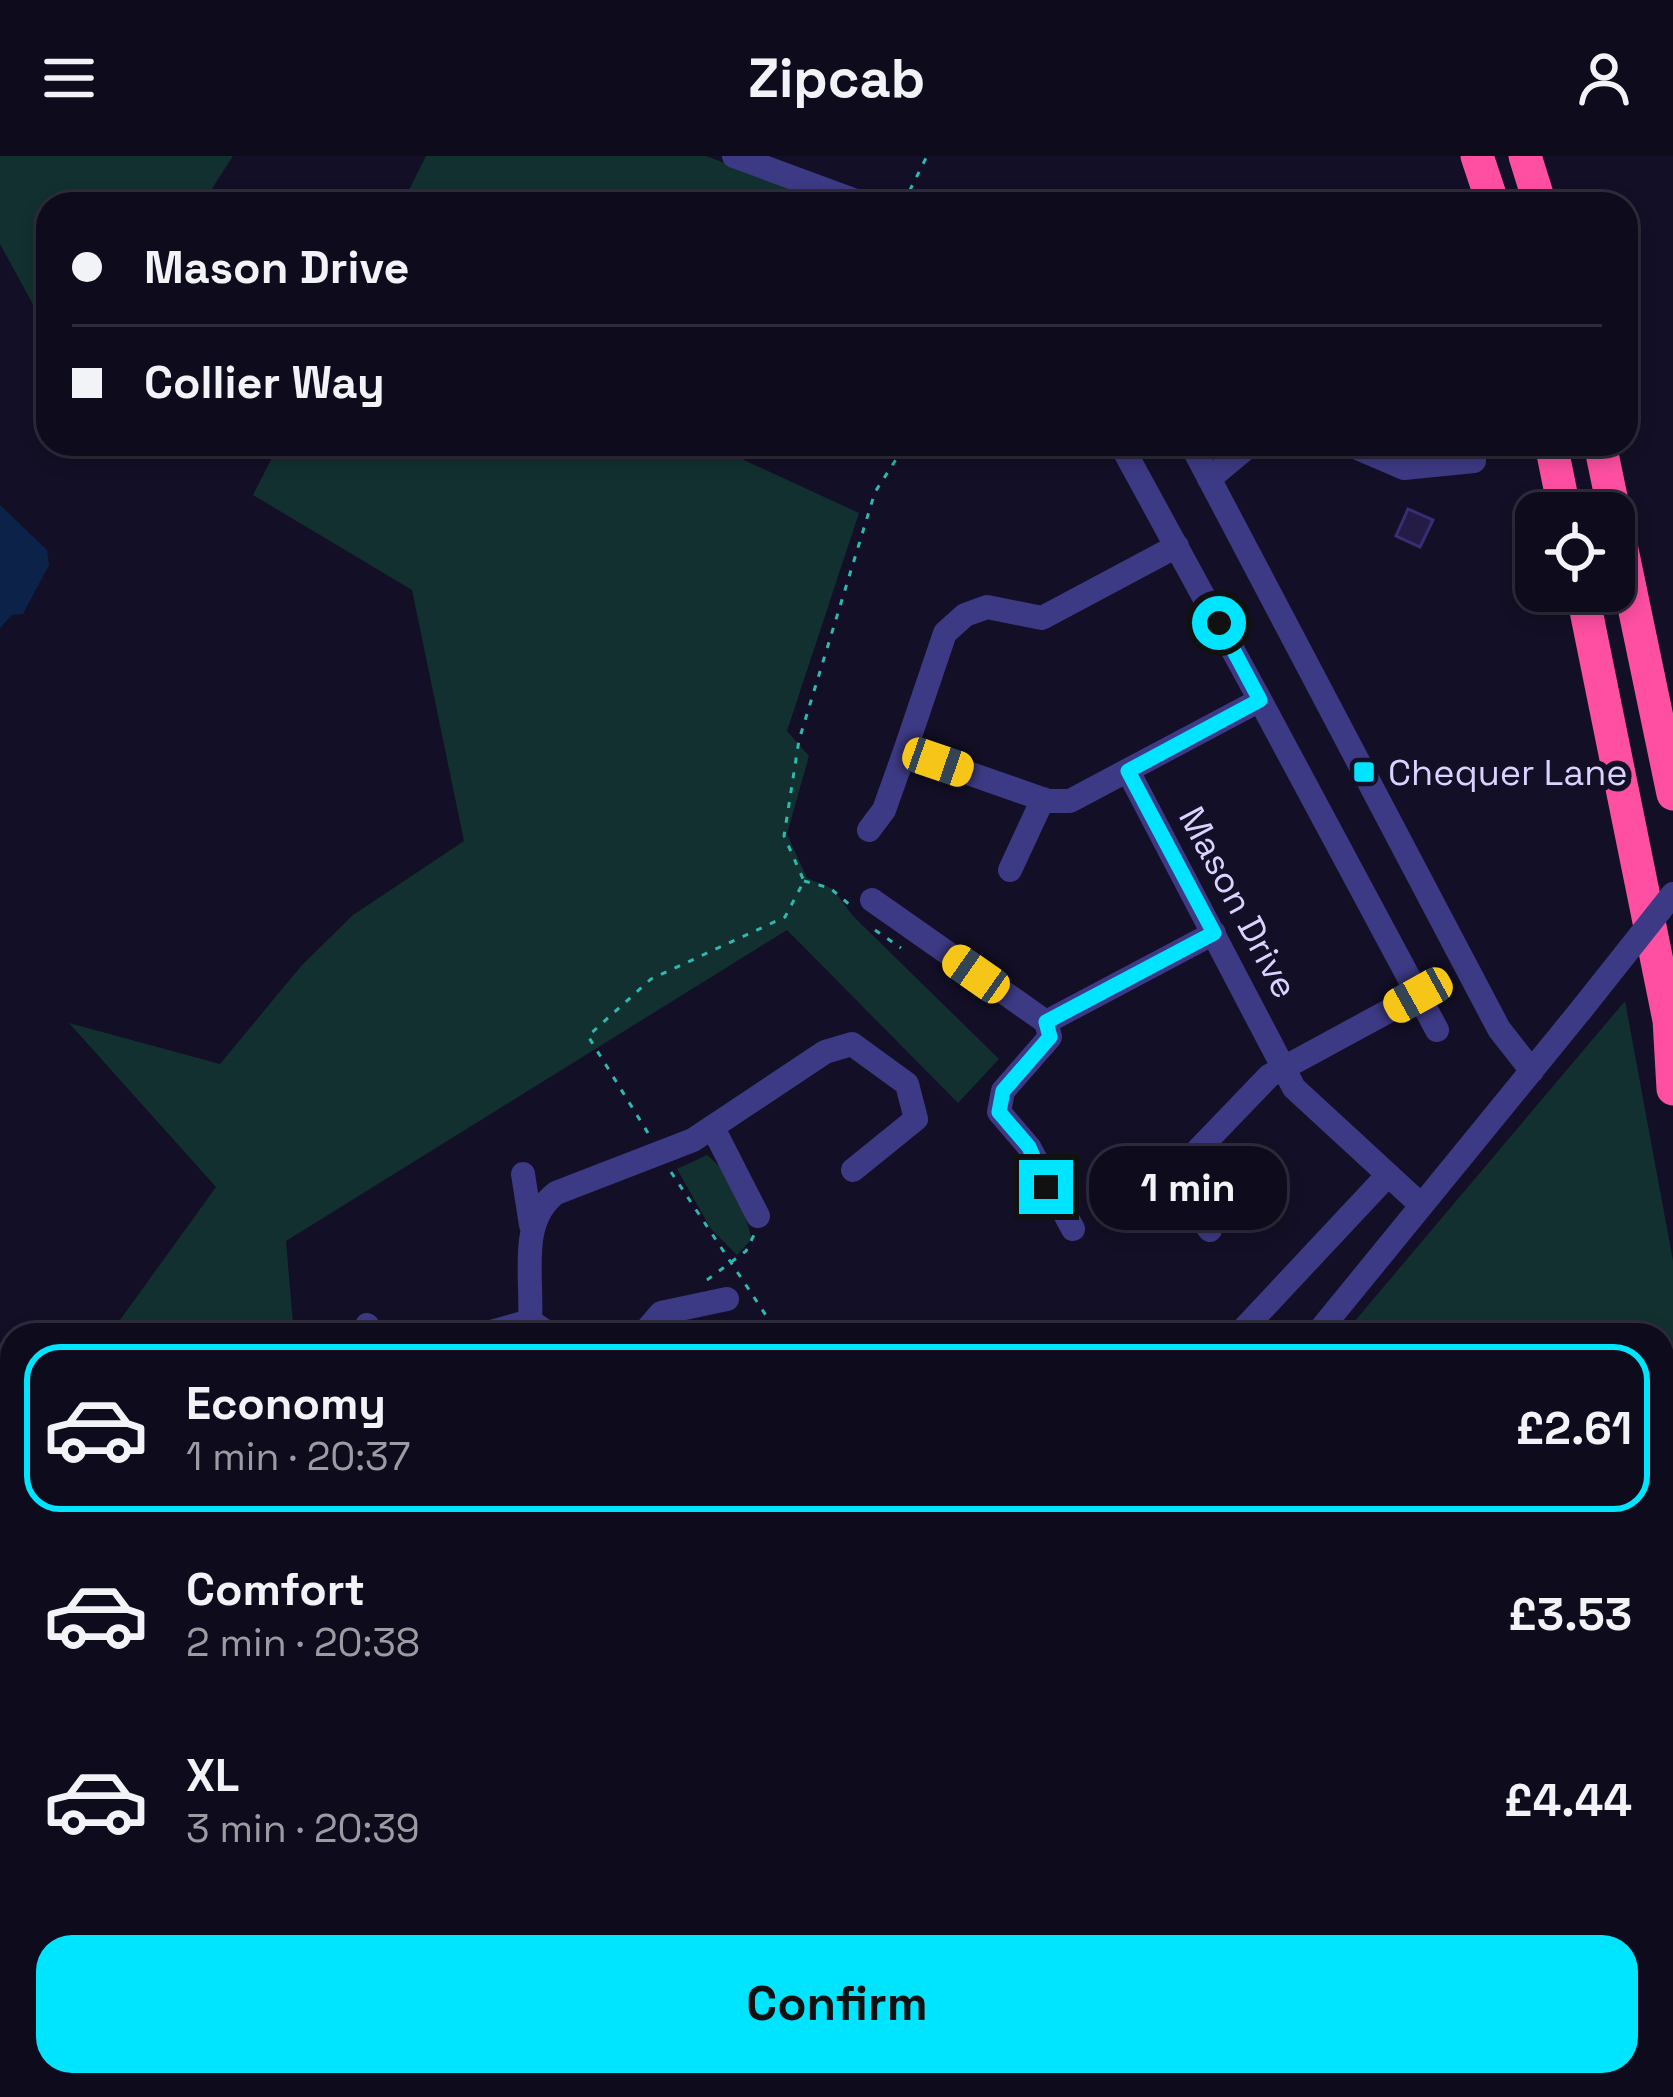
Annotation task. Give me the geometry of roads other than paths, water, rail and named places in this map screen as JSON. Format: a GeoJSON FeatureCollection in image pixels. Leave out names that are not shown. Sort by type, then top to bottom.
{"type":"FeatureCollection","features":[{"type":"Feature","properties":{"kind":"highway"},"geometry":{"type":"LineString","coordinates":[[1477,156],[1489,192]]}},
{"type":"Feature","properties":{"kind":"highway"},"geometry":{"type":"LineString","coordinates":[[1526,156],[1536,192]]}},
{"type":"Feature","properties":{"kind":"highway"},"geometry":{"type":"LineString","coordinates":[[1553,456],[1561,492]]}},
{"type":"Feature","properties":{"kind":"highway"},"geometry":{"type":"LineString","coordinates":[[1603,456],[1673,794]]}},
{"type":"Feature","properties":{"kind":"highway"},"geometry":{"type":"LineString","coordinates":[[1586,612],[1671,1029],[1673,1089]]}},
{"type":"Feature","properties":{"kind":"street"},"geometry":{"type":"LineString","coordinates":[[734,156],[832,192]]}},
{"type":"Feature","properties":{"kind":"street"},"geometry":{"type":"LineString","coordinates":[[1127,456],[1437,1030]]}},
{"type":"Feature","properties":{"kind":"street"},"geometry":{"type":"LineString","coordinates":[[1197,456],[1499,1029],[1532,1071]]}},
{"type":"Feature","properties":{"kind":"street"},"geometry":{"type":"LineString","coordinates":[[1209,479],[1237,456]]}},
{"type":"Feature","properties":{"kind":"street"},"geometry":{"type":"LineString","coordinates":[[1376,456],[1404,468],[1474,461]]}},
{"type":"Feature","properties":{"kind":"street"},"geometry":{"type":"LineString","coordinates":[[869,830],[884,809],[945,633],[965,614],[987,607],[1042,618],[1178,547]]}},
{"type":"Feature","properties":{"kind":"street"},"geometry":{"type":"LineString","coordinates":[[905,752],[1042,799],[1070,801],[1260,700]]}},
{"type":"Feature","properties":{"kind":"street","name":"Mason Drive"},"geometry":{"type":"LineString","coordinates":[[1128,771],[1284,1067],[1310,1106],[1421,1205]]}},
{"type":"Feature","properties":{"kind":"street"},"geometry":{"type":"LineString","coordinates":[[1010,870],[1042,799]]}},
{"type":"Feature","properties":{"kind":"street"},"geometry":{"type":"LineString","coordinates":[[1326,1323],[1673,894]]}},
{"type":"Feature","properties":{"kind":"street"},"geometry":{"type":"LineString","coordinates":[[872,900],[1046,1022],[1050,1037],[1003,1091],[999,1112],[1029,1147],[1073,1229]]}},
{"type":"Feature","properties":{"kind":"street"},"geometry":{"type":"LineString","coordinates":[[1046,1022],[1214,933]]}},
{"type":"Feature","properties":{"kind":"street"},"geometry":{"type":"LineString","coordinates":[[1210,1230],[1181,1201],[1197,1153],[1256,1087],[1418,995]]}},
{"type":"Feature","properties":{"kind":"street"},"geometry":{"type":"LineString","coordinates":[[531,1225],[539,1206],[556,1193],[661,1154],[713,1128],[825,1052],[859,1035],[907,1084],[916,1119],[853,1170]]}},
{"type":"Feature","properties":{"kind":"street"},"geometry":{"type":"LineString","coordinates":[[713,1128],[758,1216]]}},
{"type":"Feature","properties":{"kind":"street"},"geometry":{"type":"LineString","coordinates":[[523,1174],[541,1323]]}},
{"type":"Feature","properties":{"kind":"street"},"geometry":{"type":"LineString","coordinates":[[1249,1323],[1386,1177]]}},
{"type":"Feature","properties":{"kind":"street"},"geometry":{"type":"LineString","coordinates":[[653,1323],[664,1312],[727,1299]]}},
{"type":"Feature","properties":{"kind":"water"},"geometry":{"type":"Polygon","coordinates":[[[0,505],[47,550],[49,565],[23,614],[12,615],[0,628],[0,505]]]}},
{"type":"Feature","properties":{"kind":"place","name":"Chequer Lane"},"geometry":{"type":"Point","coordinates":[1364,772]}}]}
